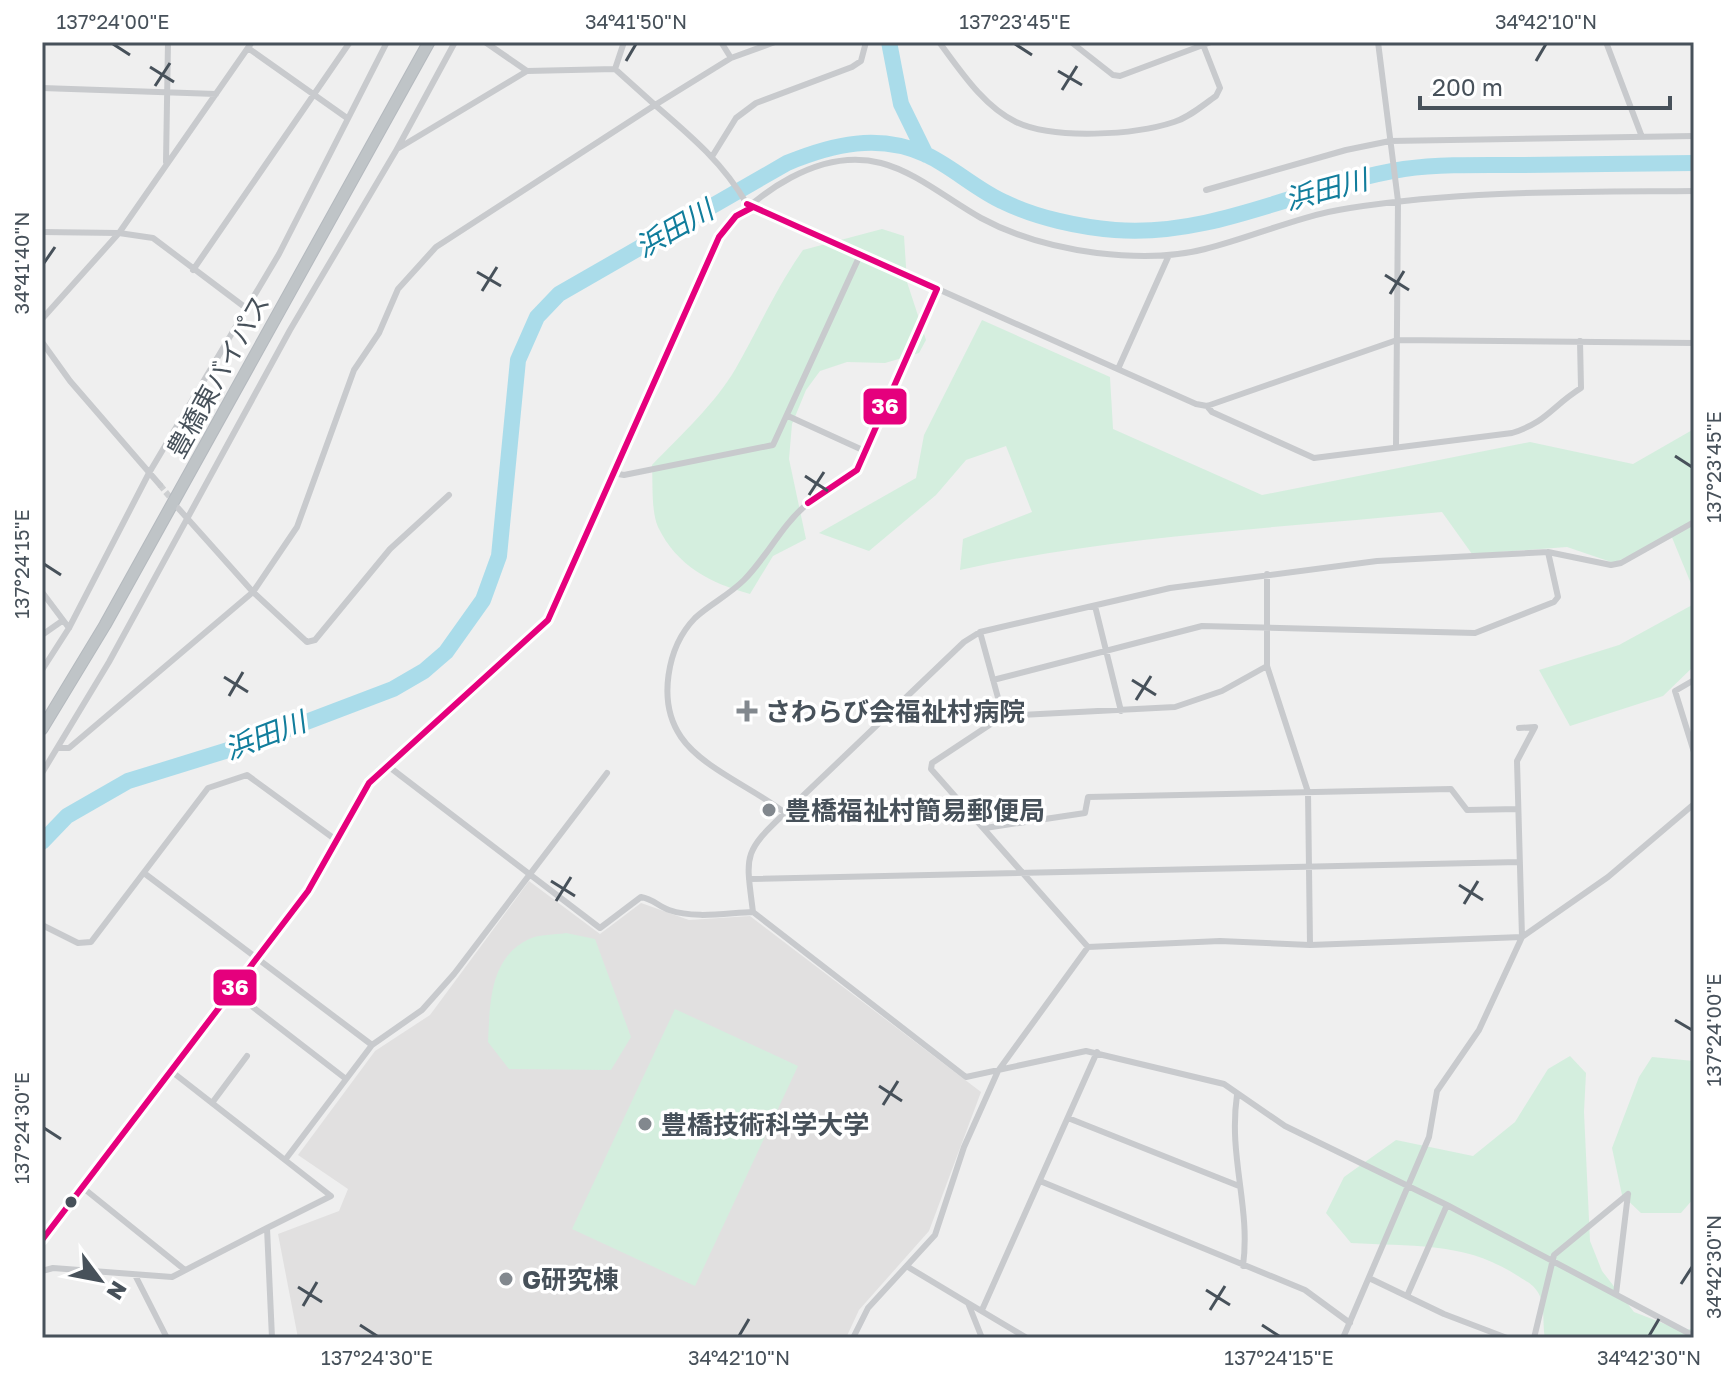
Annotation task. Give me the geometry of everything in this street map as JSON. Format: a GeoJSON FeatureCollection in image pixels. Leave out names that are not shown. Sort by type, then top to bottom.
{"type":"FeatureCollection","features":[{"type":"Feature","properties":{"kind":"highway","name":"豊橋東バイパス"},"geometry":{"type":"LineString","coordinates":[[42,729],[105,625],[429,42]]}},
{"type":"Feature","properties":{"kind":"street"},"geometry":{"type":"LineString","coordinates":[[166,164],[168,42]]}},
{"type":"Feature","properties":{"kind":"street"},"geometry":{"type":"LineString","coordinates":[[193,270],[350,42]]}},
{"type":"Feature","properties":{"kind":"street"},"geometry":{"type":"LineString","coordinates":[[42,670],[69,628],[149,473],[279,254],[387,42]]}},
{"type":"Feature","properties":{"kind":"street"},"geometry":{"type":"LineString","coordinates":[[42,773],[59,748],[297,318],[397,149],[455,42]]}},
{"type":"Feature","properties":{"kind":"street"},"geometry":{"type":"LineString","coordinates":[[485,42],[527,71]]}},
{"type":"Feature","properties":{"kind":"street"},"geometry":{"type":"LineString","coordinates":[[615,69],[624,42]]}},
{"type":"Feature","properties":{"kind":"street"},"geometry":{"type":"LineString","coordinates":[[721,42],[731,58]]}},
{"type":"Feature","properties":{"kind":"street"},"geometry":{"type":"LineString","coordinates":[[59,748],[69,748],[253,592],[297,527],[354,370],[379,333],[398,289],[436,247],[731,58],[775,42]]}},
{"type":"Feature","properties":{"kind":"street"},"geometry":{"type":"LineString","coordinates":[[713,155],[736,118],[756,103],[852,67],[861,61],[866,42]]}},
{"type":"Feature","properties":{"kind":"street"},"geometry":{"type":"LineString","coordinates":[[939,42],[992,106],[1014,121],[1035,129],[1131,131],[1174,122],[1216,96],[1220,88],[1206,43],[1120,76],[1113,75],[1071,42]]}},
{"type":"Feature","properties":{"kind":"street"},"geometry":{"type":"LineString","coordinates":[[1378,42],[1398,199],[1396,447]]}},
{"type":"Feature","properties":{"kind":"street"},"geometry":{"type":"LineString","coordinates":[[1606,42],[1642,137]]}},
{"type":"Feature","properties":{"kind":"street"},"geometry":{"type":"LineString","coordinates":[[42,319],[119,233],[250,45],[347,118]]}},
{"type":"Feature","properties":{"kind":"street"},"geometry":{"type":"LineString","coordinates":[[397,149],[527,71],[615,69],[713,155],[750,206],[1196,404],[1207,406],[1397,340],[1694,343]]}},
{"type":"Feature","properties":{"kind":"street"},"geometry":{"type":"LineString","coordinates":[[42,88],[216,94]]}},
{"type":"Feature","properties":{"kind":"street"},"geometry":{"type":"LineString","coordinates":[[1206,190],[1346,150],[1390,143],[1694,136]]}},
{"type":"Feature","properties":{"kind":"street"},"geometry":{"type":"LineString","coordinates":[[42,1240],[308,891],[369,783],[548,620],[719,237],[736,216],[763,195],[821,164],[852,159],[880,162],[984,220],[1035,241],[1097,253],[1169,255],[1202,250],[1345,208],[1398,199],[1474,193],[1694,191]]}},
{"type":"Feature","properties":{"kind":"street"},"geometry":{"type":"LineString","coordinates":[[42,232],[119,233],[153,238],[246,308]]}},
{"type":"Feature","properties":{"kind":"street"},"geometry":{"type":"LineString","coordinates":[[613,473],[624,475],[773,445],[860,255]]}},
{"type":"Feature","properties":{"kind":"street"},"geometry":{"type":"LineString","coordinates":[[1118,369],[1169,255]]}},
{"type":"Feature","properties":{"kind":"street"},"geometry":{"type":"LineString","coordinates":[[785,813],[761,794],[703,759],[680,736],[668,698],[670,656],[694,619],[743,581],[808,503],[844,482],[867,452],[937,289]]}},
{"type":"Feature","properties":{"kind":"street"},"geometry":{"type":"LineString","coordinates":[[1207,406],[1212,412],[1314,458],[1512,433],[1539,424],[1560,402],[1581,388],[1580,341]]}},
{"type":"Feature","properties":{"kind":"street"},"geometry":{"type":"LineString","coordinates":[[42,342],[70,381],[160,485]]}},
{"type":"Feature","properties":{"kind":"street"},"geometry":{"type":"LineString","coordinates":[[788,416],[867,452]]}},
{"type":"Feature","properties":{"kind":"street"},"geometry":{"type":"LineString","coordinates":[[178,508],[253,592],[300,638],[315,640],[390,549],[449,495]]}},
{"type":"Feature","properties":{"kind":"street"},"geometry":{"type":"LineString","coordinates":[[753,912],[749,853],[757,839],[964,642],[980,632],[1170,588],[1377,561],[1548,552],[1611,565],[1621,563],[1694,522]]}},
{"type":"Feature","properties":{"kind":"street"},"geometry":{"type":"LineString","coordinates":[[993,680],[1202,626],[1475,633],[1554,602],[1558,597],[1548,552]]}},
{"type":"Feature","properties":{"kind":"street"},"geometry":{"type":"LineString","coordinates":[[1267,574],[1267,666],[1308,792],[1310,945]]}},
{"type":"Feature","properties":{"kind":"street"},"geometry":{"type":"LineString","coordinates":[[42,592],[69,628]]}},
{"type":"Feature","properties":{"kind":"street"},"geometry":{"type":"LineString","coordinates":[[1095,606],[1121,711]]}},
{"type":"Feature","properties":{"kind":"street"},"geometry":{"type":"LineString","coordinates":[[42,635],[62,621]]}},
{"type":"Feature","properties":{"kind":"street"},"geometry":{"type":"LineString","coordinates":[[980,632],[1003,716]]}},
{"type":"Feature","properties":{"kind":"street"},"geometry":{"type":"LineString","coordinates":[[1088,947],[931,769],[932,763],[1003,716],[1175,707],[1222,691],[1267,666]]}},
{"type":"Feature","properties":{"kind":"street"},"geometry":{"type":"LineString","coordinates":[[1694,680],[1675,691],[1694,752]]}},
{"type":"Feature","properties":{"kind":"street"},"geometry":{"type":"LineString","coordinates":[[1343,1338],[1429,1137],[1437,1091],[1479,1030],[1522,937],[1517,761],[1535,727],[1519,728]]}},
{"type":"Feature","properties":{"kind":"street"},"geometry":{"type":"LineString","coordinates":[[388,766],[600,928],[641,897],[653,899],[667,910],[691,914],[753,912],[966,1077],[1086,1051],[1224,1084],[1285,1126],[1409,1185],[1694,1336]]}},
{"type":"Feature","properties":{"kind":"street"},"geometry":{"type":"LineString","coordinates":[[285,1160],[372,1045],[422,1010],[607,773]]}},
{"type":"Feature","properties":{"kind":"street"},"geometry":{"type":"LineString","coordinates":[[42,925],[78,943],[91,942],[208,788],[247,775],[336,840]]}},
{"type":"Feature","properties":{"kind":"street"},"geometry":{"type":"LineString","coordinates":[[985,828],[1085,813],[1088,797],[1451,789],[1467,810],[1518,809]]}},
{"type":"Feature","properties":{"kind":"street"},"geometry":{"type":"LineString","coordinates":[[1088,947],[1220,941],[1310,945],[1522,937],[1608,877],[1694,804]]}},
{"type":"Feature","properties":{"kind":"street"},"geometry":{"type":"LineString","coordinates":[[749,879],[1519,862]]}},
{"type":"Feature","properties":{"kind":"street"},"geometry":{"type":"LineString","coordinates":[[144,873],[372,1045]]}},
{"type":"Feature","properties":{"kind":"street"},"geometry":{"type":"LineString","coordinates":[[853,1338],[868,1308],[908,1267],[939,1227],[964,1147],[998,1071],[1088,947]]}},
{"type":"Feature","properties":{"kind":"street"},"geometry":{"type":"LineString","coordinates":[[232,991],[346,1079]]}},
{"type":"Feature","properties":{"kind":"street"},"geometry":{"type":"LineString","coordinates":[[982,1310],[1097,1052]]}},
{"type":"Feature","properties":{"kind":"street"},"geometry":{"type":"LineString","coordinates":[[212,1103],[247,1056]]}},
{"type":"Feature","properties":{"kind":"street"},"geometry":{"type":"LineString","coordinates":[[42,1271],[53,1268],[172,1277],[331,1196],[171,1071]]}},
{"type":"Feature","properties":{"kind":"street"},"geometry":{"type":"LineString","coordinates":[[1238,1095],[1232,1130],[1244,1214],[1243,1266]]}},
{"type":"Feature","properties":{"kind":"street"},"geometry":{"type":"LineString","coordinates":[[1068,1118],[1239,1186]]}},
{"type":"Feature","properties":{"kind":"street"},"geometry":{"type":"LineString","coordinates":[[1040,1181],[1305,1290],[1350,1323]]}},
{"type":"Feature","properties":{"kind":"street"},"geometry":{"type":"LineString","coordinates":[[82,1187],[185,1270]]}},
{"type":"Feature","properties":{"kind":"street"},"geometry":{"type":"LineString","coordinates":[[1534,1338],[1553,1260],[1579,1233],[1628,1194],[1616,1294]]}},
{"type":"Feature","properties":{"kind":"street"},"geometry":{"type":"LineString","coordinates":[[1407,1296],[1447,1205]]}},
{"type":"Feature","properties":{"kind":"street"},"geometry":{"type":"LineString","coordinates":[[267,1228],[272,1338]]}},
{"type":"Feature","properties":{"kind":"street"},"geometry":{"type":"LineString","coordinates":[[908,1267],[1027,1338]]}},
{"type":"Feature","properties":{"kind":"street"},"geometry":{"type":"LineString","coordinates":[[135,1275],[167,1338]]}},
{"type":"Feature","properties":{"kind":"street"},"geometry":{"type":"LineString","coordinates":[[1369,1278],[1507,1338]]}},
{"type":"Feature","properties":{"kind":"street"},"geometry":{"type":"LineString","coordinates":[[968,1303],[982,1338]]}},
{"type":"Feature","properties":{"kind":"shaded area","name":"豊橋技術科学大学"},"geometry":{"type":"Polygon","coordinates":[[[529,881],[600,934],[641,903],[689,920],[750,916],[981,1092],[929,1231],[859,1310],[846,1338],[298,1338],[278,1234],[339,1211],[348,1189],[298,1155],[375,1051],[430,1015],[529,881]]]}},
{"type":"Feature","properties":{"kind":"green space"},"geometry":{"type":"Polygon","coordinates":[[[882,229],[904,236],[907,282],[926,340],[919,353],[885,363],[847,362],[820,371],[806,390],[792,424],[789,459],[806,539],[773,556],[750,594],[708,578],[675,552],[658,527],[653,505],[652,465],[697,419],[728,381],[803,250],[882,229]]]}},
{"type":"Feature","properties":{"kind":"green space"},"geometry":{"type":"Polygon","coordinates":[[[982,320],[1110,377],[1113,429],[1262,495],[1530,442],[1633,464],[1694,429],[1694,591],[1671,535],[1614,563],[1567,547],[1472,554],[1442,512],[1139,540],[960,570],[963,539],[1032,512],[1006,446],[966,460],[936,495],[869,551],[819,533],[916,478],[924,435],[982,320]]]}},
{"type":"Feature","properties":{"kind":"green space"},"geometry":{"type":"Polygon","coordinates":[[[1694,604],[1694,666],[1663,696],[1570,726],[1539,670],[1619,645],[1694,604]]]}},
{"type":"Feature","properties":{"kind":"green space"},"geometry":{"type":"Polygon","coordinates":[[[566,933],[595,939],[631,1037],[611,1070],[509,1069],[488,1042],[491,998],[499,970],[516,947],[529,939],[566,933]]]}},
{"type":"Feature","properties":{"kind":"green space"},"geometry":{"type":"Polygon","coordinates":[[[675,1009],[798,1066],[695,1286],[572,1229],[675,1009]]]}},
{"type":"Feature","properties":{"kind":"green space"},"geometry":{"type":"Polygon","coordinates":[[[1570,1056],[1586,1073],[1584,1112],[1590,1241],[1602,1271],[1634,1312],[1683,1331],[1694,1328],[1694,1338],[1545,1338],[1540,1296],[1533,1286],[1518,1276],[1498,1265],[1458,1251],[1351,1243],[1326,1213],[1344,1177],[1396,1140],[1473,1156],[1515,1122],[1548,1069],[1570,1056]]]}},
{"type":"Feature","properties":{"kind":"green space"},"geometry":{"type":"Polygon","coordinates":[[[1652,1057],[1694,1061],[1694,1198],[1681,1213],[1641,1213],[1622,1195],[1612,1148],[1639,1077],[1652,1057]]]}},
{"type":"Feature","properties":{"kind":"waterway"},"geometry":{"type":"LineString","coordinates":[[889,42],[901,104],[926,155]]}},
{"type":"Feature","properties":{"kind":"waterway","name":"浜田川"},"geometry":{"type":"LineString","coordinates":[[42,842],[67,816],[128,781],[251,743],[393,689],[424,671],[446,652],[483,600],[499,556],[518,360],[537,317],[559,294],[787,163],[839,146],[891,144],[927,155],[994,197],[1030,213],[1087,227],[1115,230],[1189,226],[1368,176],[1404,169],[1462,165],[1694,163]]}},
{"type":"Feature","properties":{"kind":"tunnel"},"geometry":{"type":"LineString","coordinates":[[160,485],[173,501]]}},
{"type":"Feature","properties":{"kind":"transit line","name":"36"},"geometry":{"type":"LineString","coordinates":[[747,204],[937,289]]}},
{"type":"Feature","properties":{"kind":"transit line","name":"36"},"geometry":{"type":"LineString","coordinates":[[42,1240],[308,891],[369,783],[548,620],[719,237],[736,216],[753,207]]}},
{"type":"Feature","properties":{"kind":"transit line","name":"36"},"geometry":{"type":"LineString","coordinates":[[808,503],[857,470],[937,289]]}},
{"type":"Feature","properties":{"kind":"place","name":"さわらび会福祉村病院"},"geometry":{"type":"Point","coordinates":[747,711]}},
{"type":"Feature","properties":{"kind":"place","name":"豊橋福祉村簡易郵便局"},"geometry":{"type":"Point","coordinates":[769,810]}},
{"type":"Feature","properties":{"kind":"place","name":"豊橋技術科学大学"},"geometry":{"type":"Point","coordinates":[645,1124]}},
{"type":"Feature","properties":{"kind":"place","name":"G研究棟"},"geometry":{"type":"Point","coordinates":[506,1279]}}]}
